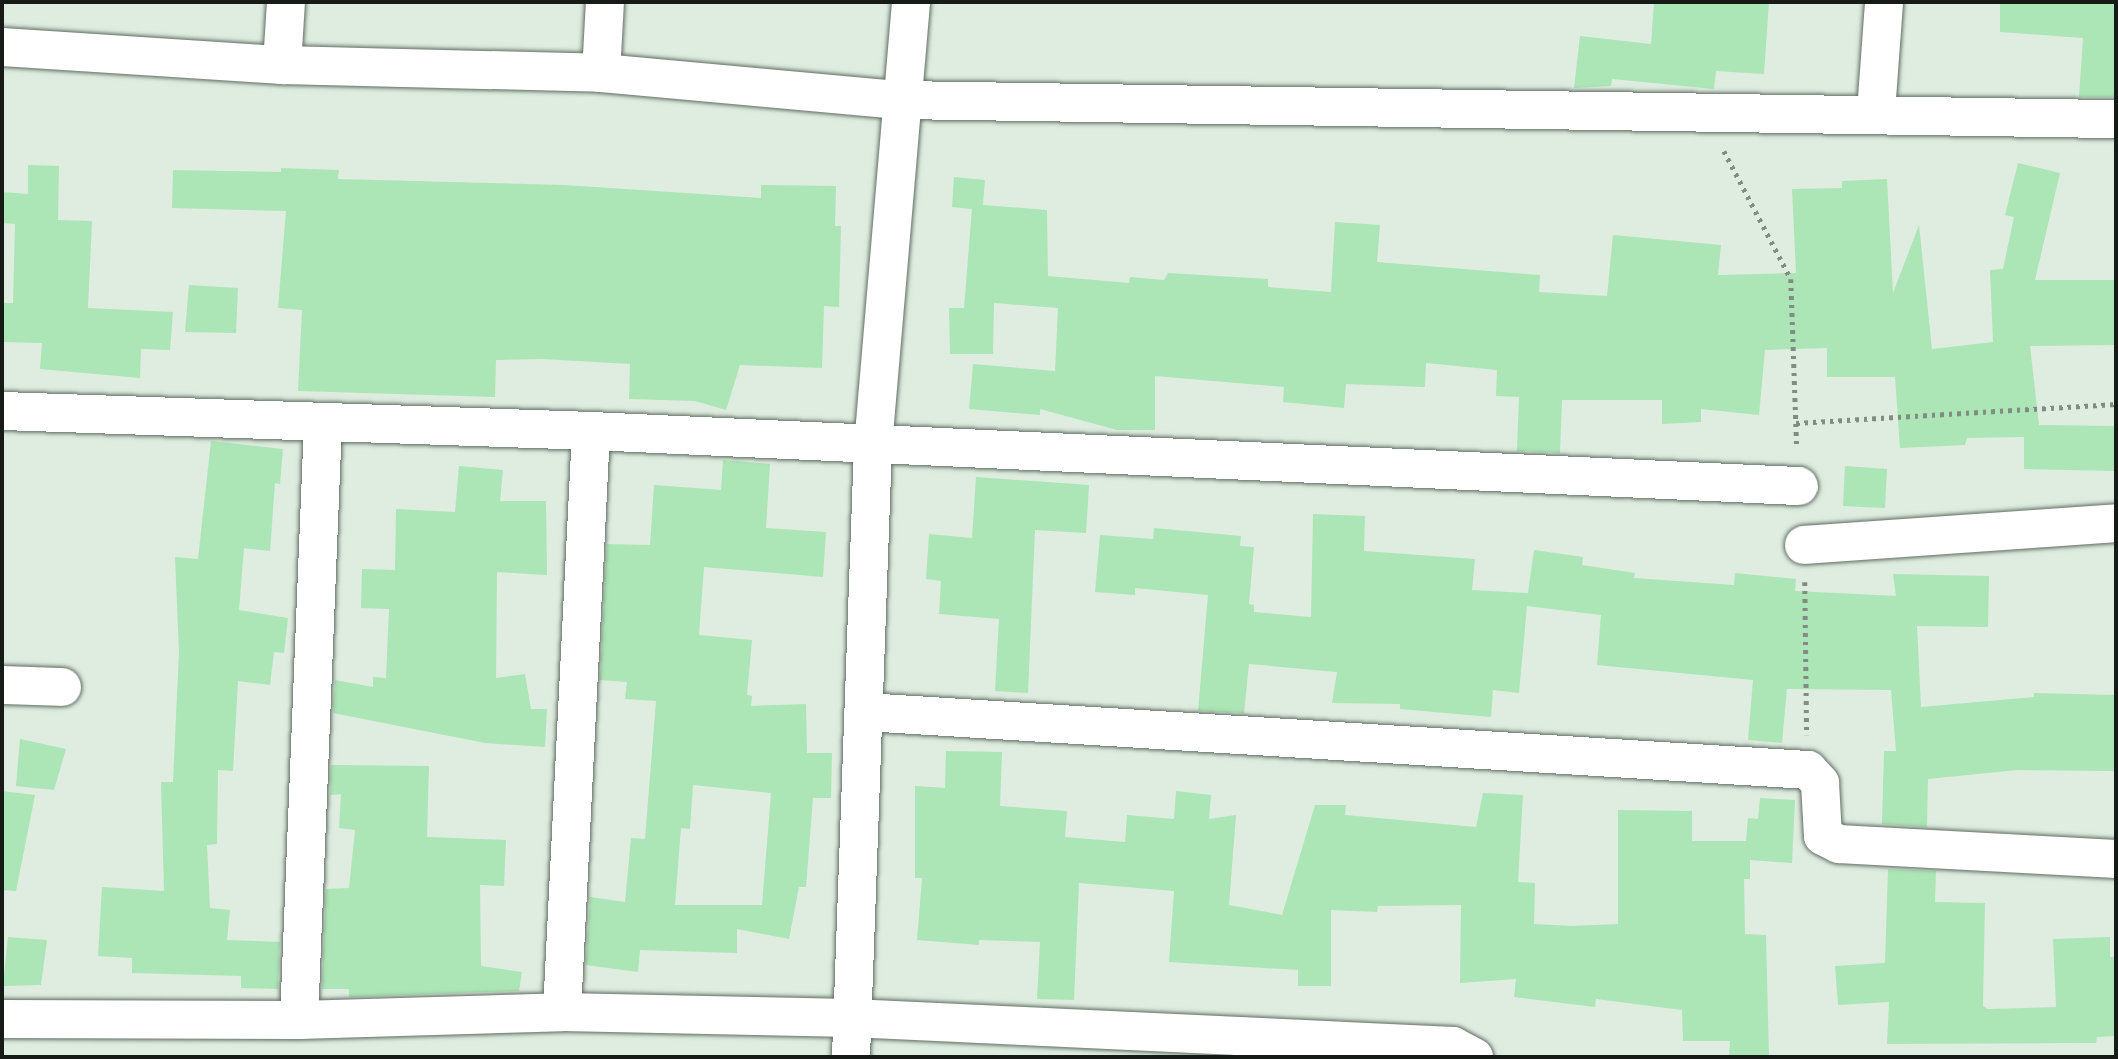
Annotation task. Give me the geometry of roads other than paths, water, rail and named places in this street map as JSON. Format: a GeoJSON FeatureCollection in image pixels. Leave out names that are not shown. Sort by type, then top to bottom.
{"type":"FeatureCollection","features":[{"type":"Feature","properties":{"kind":"street"},"geometry":{"type":"LineString","coordinates":[[282,65],[286,2]]}},
{"type":"Feature","properties":{"kind":"street"},"geometry":{"type":"LineString","coordinates":[[601,73],[605,2]]}},
{"type":"Feature","properties":{"kind":"street"},"geometry":{"type":"LineString","coordinates":[[851,1057],[873,446],[900,100],[911,2]]}},
{"type":"Feature","properties":{"kind":"street"},"geometry":{"type":"LineString","coordinates":[[1876,112],[1884,2]]}},
{"type":"Feature","properties":{"kind":"street"},"geometry":{"type":"LineString","coordinates":[[2,47],[282,65],[601,73],[900,100],[1876,112],[2116,119]]}},
{"type":"Feature","properties":{"kind":"street"},"geometry":{"type":"LineString","coordinates":[[2,411],[591,431],[873,446],[1799,486]]}},
{"type":"Feature","properties":{"kind":"street"},"geometry":{"type":"LineString","coordinates":[[299,1020],[323,422]]}},
{"type":"Feature","properties":{"kind":"street"},"geometry":{"type":"LineString","coordinates":[[562,1012],[591,431]]}},
{"type":"Feature","properties":{"kind":"street"},"geometry":{"type":"LineString","coordinates":[[1804,545],[2116,523]]}},
{"type":"Feature","properties":{"kind":"street"},"geometry":{"type":"LineString","coordinates":[[2,685],[62,687]]}},
{"type":"Feature","properties":{"kind":"street"},"geometry":{"type":"LineString","coordinates":[[865,712],[1808,770],[1820,783],[1823,836],[1839,844],[2116,859]]}},
{"type":"Feature","properties":{"kind":"street"},"geometry":{"type":"LineString","coordinates":[[2,1019],[299,1020],[562,1012],[851,1018],[1453,1046],[1475,1057]]}}]}
